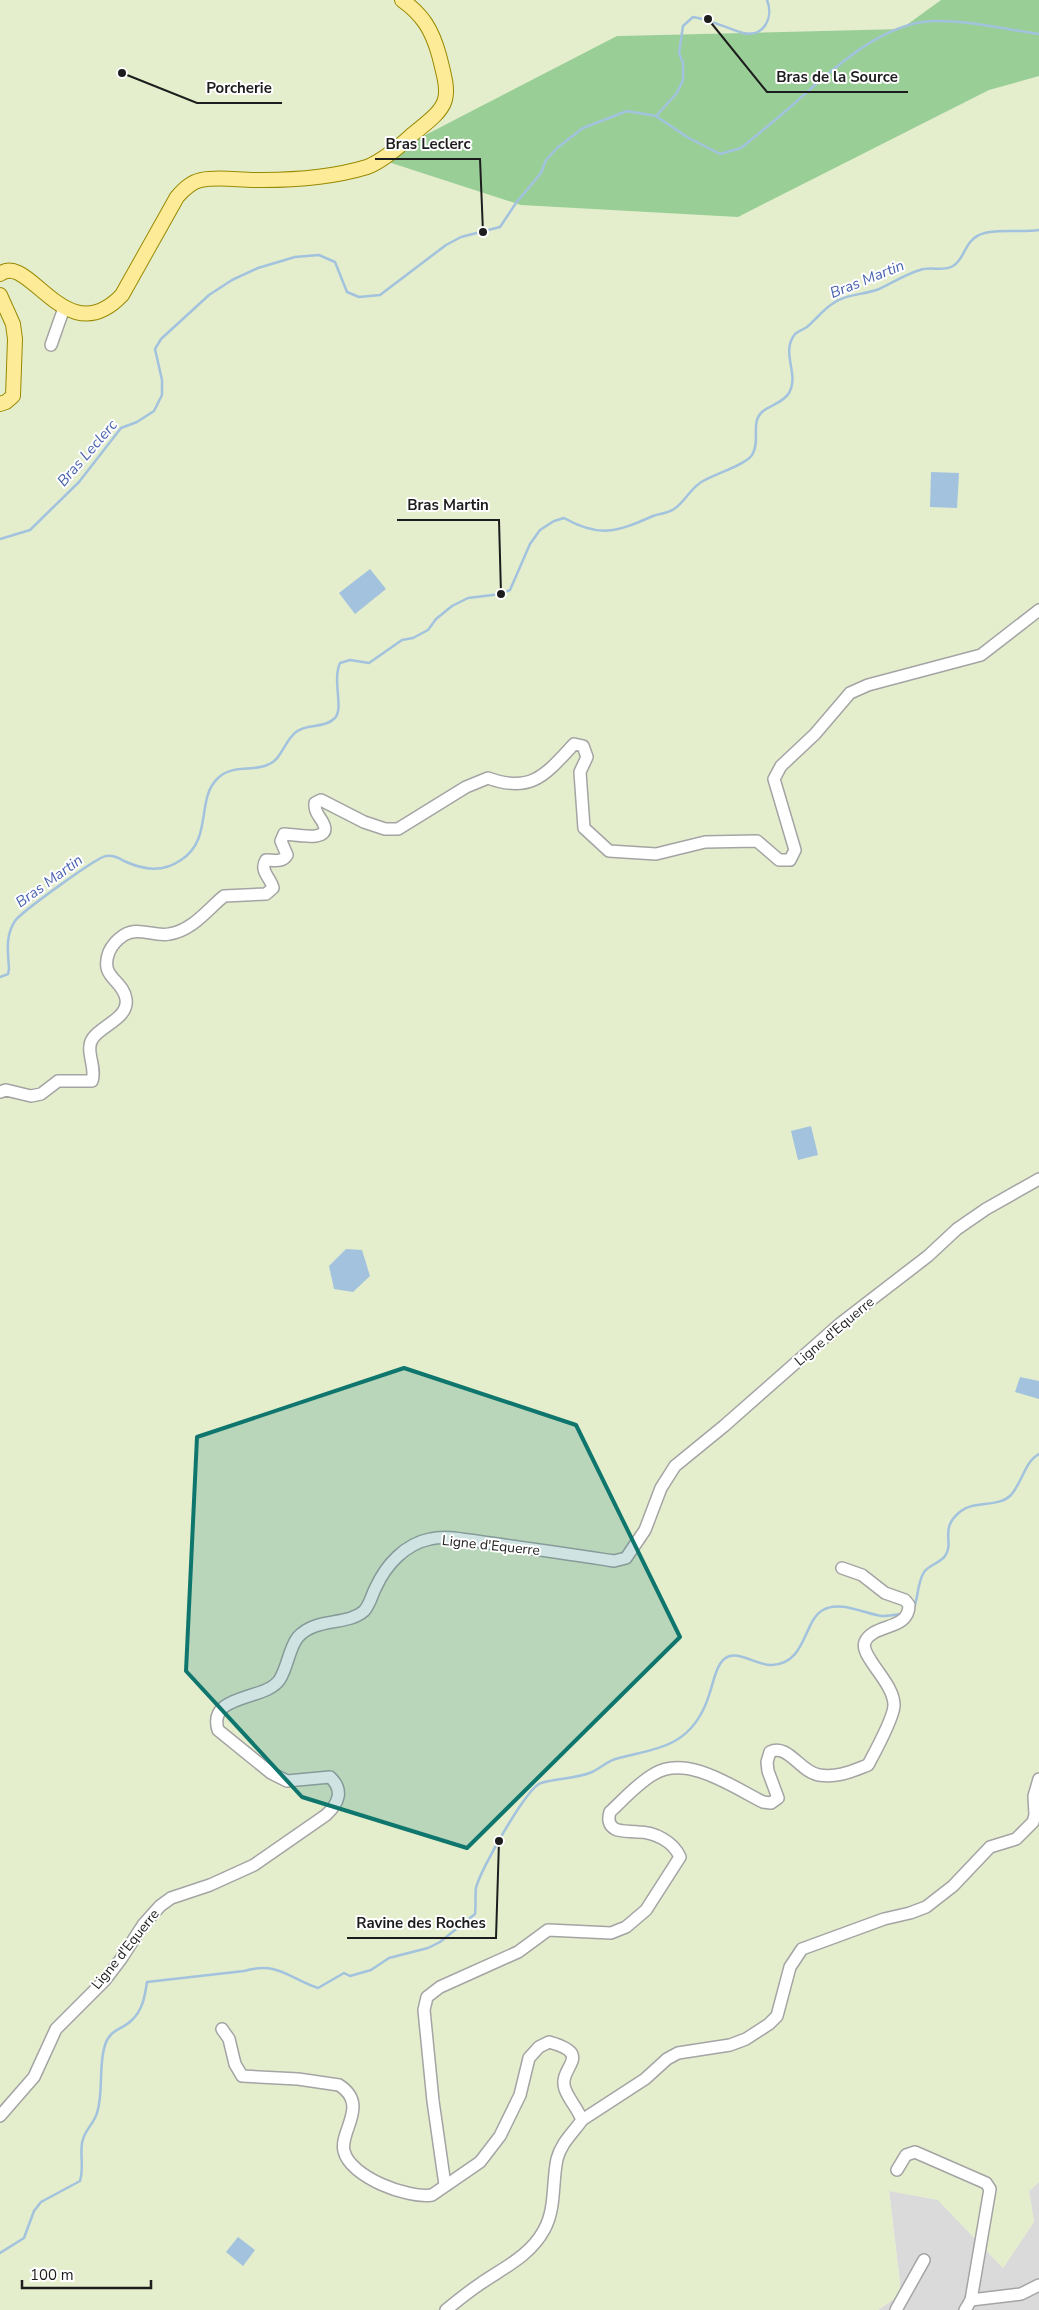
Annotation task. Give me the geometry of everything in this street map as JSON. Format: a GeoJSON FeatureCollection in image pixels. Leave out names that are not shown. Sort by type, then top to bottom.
{"type":"FeatureCollection","features":[{"type":"Feature","properties":{"kind":"main road"},"geometry":{"type":"LineString","coordinates":[[0,274],[9,269],[19,271],[64,308],[81,313],[100,311],[114,304],[122,294],[138,269],[177,197],[188,186],[200,180],[301,178],[338,174],[369,166],[437,115],[446,101],[447,87],[434,35],[417,10],[402,0]]}},
{"type":"Feature","properties":{"kind":"main road"},"geometry":{"type":"LineString","coordinates":[[0,295],[13,324],[14,348],[13,396],[0,404]]}},
{"type":"Feature","properties":{"kind":"street"},"geometry":{"type":"LineString","coordinates":[[50,345],[64,308]]}},
{"type":"Feature","properties":{"kind":"street"},"geometry":{"type":"LineString","coordinates":[[0,1092],[6,1090],[31,1096],[41,1094],[58,1081],[92,1081],[95,1072],[89,1046],[98,1033],[122,1013],[126,1004],[126,997],[107,971],[107,958],[112,946],[130,932],[140,931],[169,934],[180,931],[206,914],[224,896],[266,894],[273,888],[272,882],[263,869],[263,864],[266,860],[285,858],[287,855],[281,841],[284,834],[316,837],[322,835],[325,831],[314,809],[315,803],[321,800],[364,822],[385,829],[398,829],[466,787],[488,778],[504,784],[531,782],[546,775],[574,744],[583,746],[587,756],[580,772],[584,828],[609,851],[656,854],[705,842],[758,841],[779,860],[790,860],[795,850],[774,779],[781,766],[815,734],[850,693],[868,685],[981,655],[1039,610]]}},
{"type":"Feature","properties":{"kind":"street","name":"Ligne d'Equerre"},"geometry":{"type":"LineString","coordinates":[[0,2116],[34,2077],[56,2029],[105,1980],[122,1959],[143,1925],[160,1906],[171,1898],[254,1865],[336,1806],[340,1796],[338,1784],[330,1777],[287,1781],[271,1773],[218,1730],[215,1722],[219,1712],[239,1698],[266,1691],[280,1681],[297,1639],[306,1630],[358,1615],[365,1610],[382,1573],[405,1549],[430,1539],[455,1539],[614,1561],[626,1558],[645,1530],[661,1488],[674,1466],[724,1426],[840,1322],[928,1256],[957,1229],[986,1209],[1039,1180]]}},
{"type":"Feature","properties":{"kind":"street"},"geometry":{"type":"LineString","coordinates":[[445,2185],[433,2101],[424,2010],[427,1997],[440,1987],[518,1952],[548,1930],[611,1933],[626,1927],[646,1910],[680,1857],[672,1846],[655,1835],[615,1829],[610,1824],[608,1817],[610,1812],[644,1781],[668,1768],[681,1766],[699,1771],[763,1802],[771,1803],[778,1798],[767,1762],[770,1752],[776,1749],[782,1750],[805,1770],[818,1775],[838,1776],[868,1765],[894,1708],[894,1696],[888,1683],[873,1666],[864,1647],[865,1641],[871,1634],[900,1622],[907,1614],[909,1605],[905,1600],[885,1593],[862,1575],[842,1568]]}},
{"type":"Feature","properties":{"kind":"street"},"geometry":{"type":"LineString","coordinates":[[446,2310],[479,2284],[520,2258],[535,2245],[545,2228],[553,2203],[558,2158],[563,2144],[582,2120],[645,2079],[667,2059],[678,2052],[730,2045],[746,2039],[769,2024],[777,2016],[790,1967],[802,1949],[874,1922],[926,1907],[952,1886],[990,1847],[1016,1839],[1033,1822],[1035,1815],[1034,1796],[1039,1779]]}},
{"type":"Feature","properties":{"kind":"street"},"geometry":{"type":"LineString","coordinates":[[222,2029],[229,2039],[235,2064],[242,2076],[319,2082],[339,2085],[349,2092],[352,2110],[350,2126],[343,2144],[344,2151],[353,2166],[368,2177],[403,2193],[424,2196],[432,2195],[480,2162],[500,2136],[520,2095],[529,2058],[539,2047],[549,2042],[569,2051],[573,2057],[564,2080],[564,2087],[582,2120]]}},
{"type":"Feature","properties":{"kind":"street"},"geometry":{"type":"LineString","coordinates":[[896,2170],[906,2155],[915,2152],[989,2186],[991,2195],[968,2305],[1021,2294],[1039,2285]]}},
{"type":"Feature","properties":{"kind":"street"},"geometry":{"type":"LineString","coordinates":[[896,2310],[924,2260]]}},
{"type":"Feature","properties":{"kind":"highlighted area"},"geometry":{"type":"Polygon","coordinates":[[[404,1368],[576,1425],[680,1637],[467,1848],[302,1797],[186,1671],[197,1437],[404,1368]]]}},
{"type":"Feature","properties":{"kind":"shaded area"},"geometry":{"type":"Polygon","coordinates":[[[1039,2182],[1039,2310],[878,2310],[900,2295],[889,2190],[938,2200],[1003,2268],[1034,2222],[1029,2191],[1039,2182]]]}},
{"type":"Feature","properties":{"kind":"green space"},"geometry":{"type":"Polygon","coordinates":[[[0,0],[941,0],[901,29],[617,36],[989,90],[1039,76],[1039,2182],[1029,2191],[1034,2222],[1003,2268],[938,2200],[889,2191],[900,2295],[878,2310],[0,2310],[0,0]]]}},
{"type":"Feature","properties":{"kind":"green space"},"geometry":{"type":"Polygon","coordinates":[[[941,0],[1039,0],[1039,76],[989,90],[738,217],[521,205],[379,159],[617,36],[901,29],[941,0]]]}},
{"type":"Feature","properties":{"kind":"water"},"geometry":{"type":"Polygon","coordinates":[[[931,472],[959,473],[957,508],[930,507],[931,472]]]}},
{"type":"Feature","properties":{"kind":"water"},"geometry":{"type":"Polygon","coordinates":[[[370,569],[386,589],[355,614],[339,593],[370,569]]]}},
{"type":"Feature","properties":{"kind":"water"},"geometry":{"type":"Polygon","coordinates":[[[811,1126],[818,1155],[798,1160],[791,1131],[811,1126]]]}},
{"type":"Feature","properties":{"kind":"water"},"geometry":{"type":"Polygon","coordinates":[[[346,1249],[362,1250],[370,1276],[353,1292],[334,1289],[329,1266],[346,1249]]]}},
{"type":"Feature","properties":{"kind":"water"},"geometry":{"type":"Polygon","coordinates":[[[1020,1377],[1039,1381],[1039,1399],[1015,1392],[1020,1377]]]}},
{"type":"Feature","properties":{"kind":"water"},"geometry":{"type":"Polygon","coordinates":[[[238,2237],[255,2250],[243,2266],[226,2252],[238,2237]]]}},
{"type":"Feature","properties":{"kind":"waterway"},"geometry":{"type":"LineString","coordinates":[[656,116],[677,93],[683,80],[683,63],[679,53],[683,26],[693,17],[743,33],[757,32],[766,25],[768,19],[769,7],[767,0]]}},
{"type":"Feature","properties":{"kind":"waterway","name":"Bras Leclerc"},"geometry":{"type":"LineString","coordinates":[[0,539],[30,530],[79,482],[121,428],[137,422],[154,411],[162,395],[162,380],[155,349],[161,339],[209,295],[232,280],[258,268],[295,257],[319,255],[335,262],[347,292],[359,297],[380,295],[446,245],[461,237],[500,227],[516,203],[541,173],[546,160],[557,148],[583,128],[627,111],[656,116],[687,137],[720,154],[741,148],[854,53],[893,31],[913,24],[946,21],[973,23],[1039,34]]}},
{"type":"Feature","properties":{"kind":"waterway","name":"Bras Martin"},"geometry":{"type":"LineString","coordinates":[[0,977],[8,974],[8,938],[15,921],[44,897],[89,865],[109,856],[153,869],[174,864],[191,851],[201,831],[207,798],[217,779],[229,771],[261,767],[272,763],[280,755],[292,736],[300,729],[326,724],[335,718],[338,708],[337,678],[340,663],[350,660],[369,663],[402,640],[413,638],[428,630],[436,619],[452,606],[468,598],[501,594],[510,590],[530,544],[540,530],[554,521],[564,518],[576,524],[598,530],[618,529],[629,526],[671,511],[699,484],[749,458],[755,450],[758,416],[780,402],[789,393],[792,386],[789,356],[791,341],[795,334],[807,327],[832,304],[849,296],[879,289],[920,270],[949,268],[957,263],[970,242],[979,235],[1000,231],[1039,230]]}},
{"type":"Feature","properties":{"kind":"waterway"},"geometry":{"type":"LineString","coordinates":[[913,1609],[924,1572],[943,1558],[948,1551],[948,1529],[954,1518],[967,1508],[1006,1499],[1015,1490],[1030,1462],[1039,1454]]}},
{"type":"Feature","properties":{"kind":"waterway"},"geometry":{"type":"LineString","coordinates":[[0,2253],[24,2238],[34,2211],[41,2202],[80,2181],[83,2138],[96,2117],[99,2105],[105,2045],[110,2036],[139,2012],[147,1982],[266,1968],[283,1972],[318,1988],[344,1973],[350,1976],[371,1970],[389,1958],[428,1948],[440,1942],[475,1914],[476,1888],[485,1865],[525,1799],[541,1783],[586,1774],[615,1759],[660,1748],[680,1738],[701,1714],[717,1670],[725,1658],[737,1656],[765,1664],[783,1663],[798,1650],[812,1623],[823,1610],[837,1606],[882,1616],[901,1614]]}},
{"type":"Feature","properties":{"kind":"place","name":"Bras de la Source"},"geometry":{"type":"Point","coordinates":[708,19]}},
{"type":"Feature","properties":{"kind":"place","name":"Porcherie"},"geometry":{"type":"Point","coordinates":[122,73]}},
{"type":"Feature","properties":{"kind":"place","name":"Bras Leclerc"},"geometry":{"type":"Point","coordinates":[483,232]}},
{"type":"Feature","properties":{"kind":"place","name":"Bras Martin"},"geometry":{"type":"Point","coordinates":[501,594]}},
{"type":"Feature","properties":{"kind":"place","name":"Ravine des Roches"},"geometry":{"type":"Point","coordinates":[499,1841]}}]}
